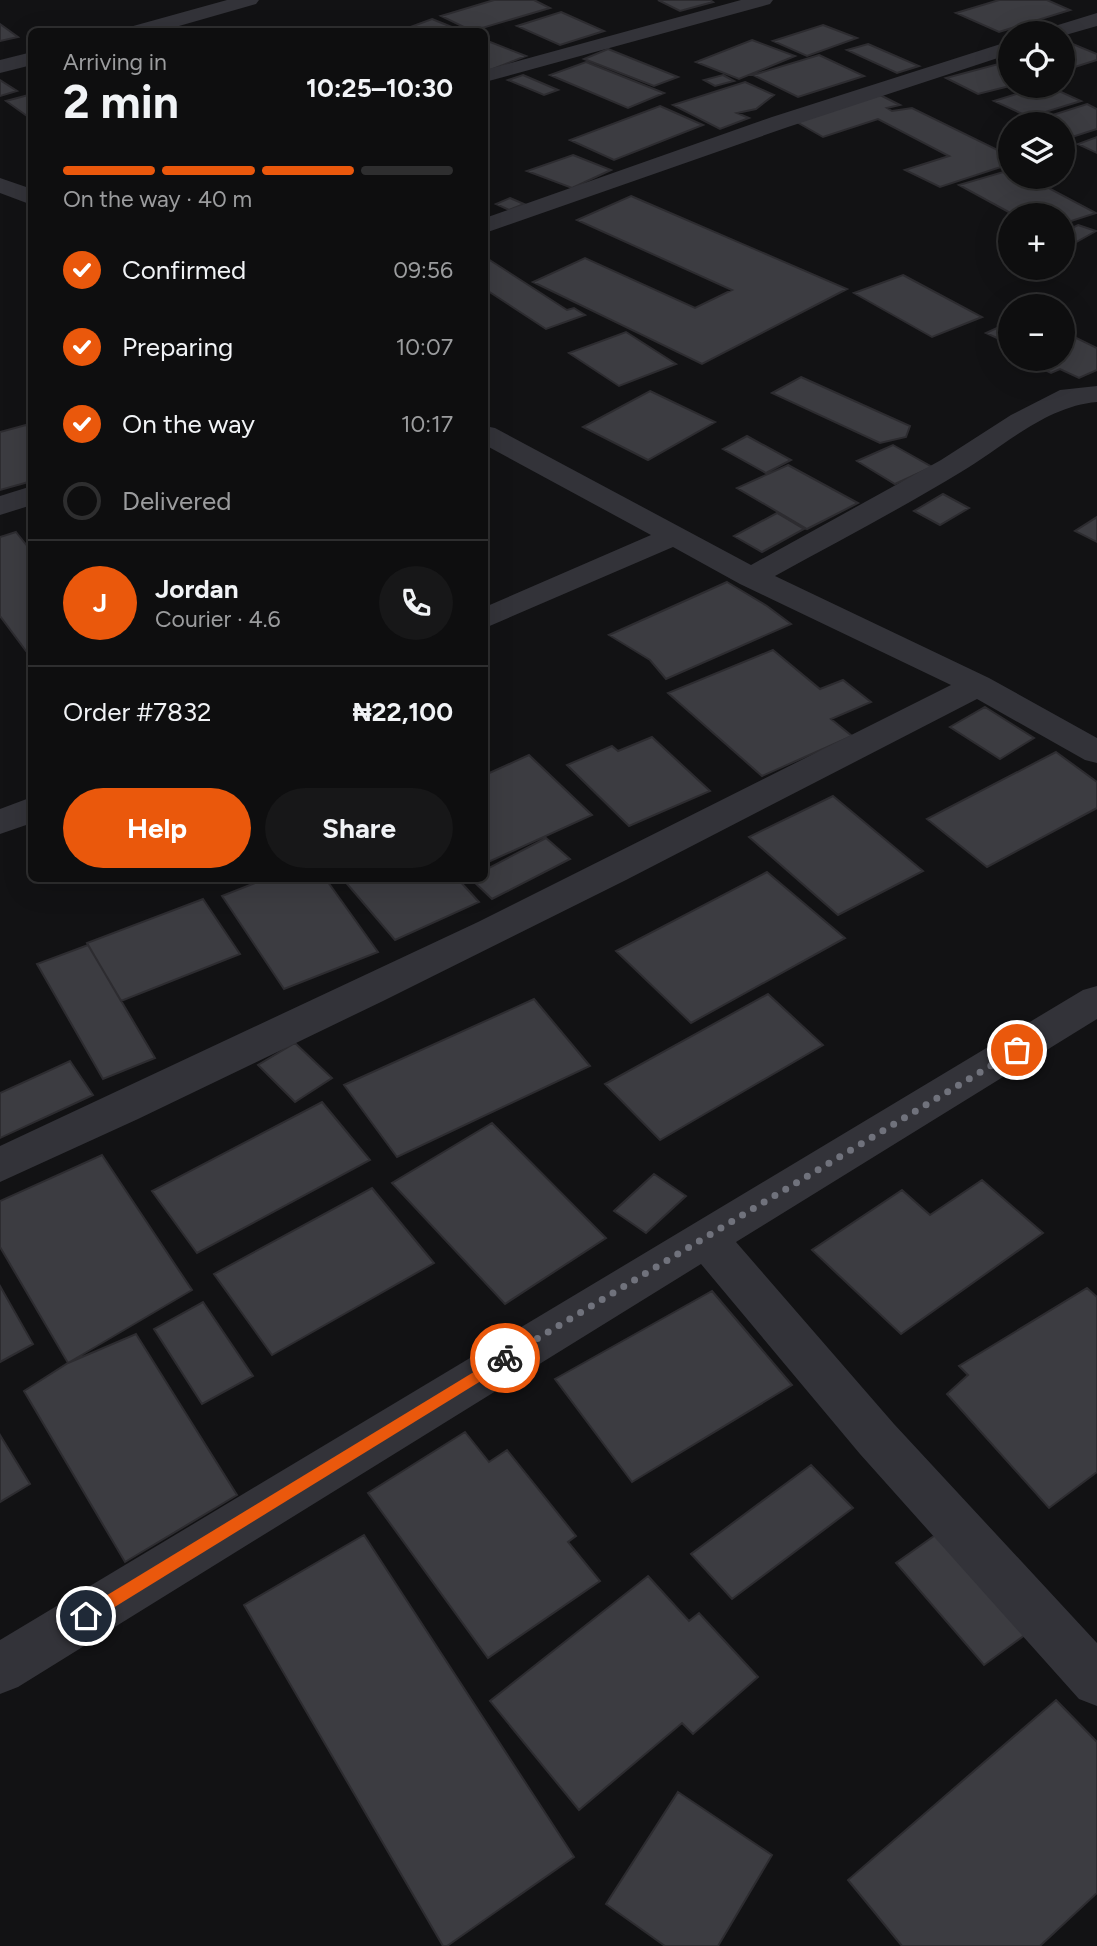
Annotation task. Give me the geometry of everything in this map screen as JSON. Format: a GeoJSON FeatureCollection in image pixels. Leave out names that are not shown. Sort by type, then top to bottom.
{"type":"FeatureCollection","features":[{"type":"Feature","properties":{"kind":"street"},"geometry":{"type":"LineString","coordinates":[[148,28],[249,0]]}},
{"type":"Feature","properties":{"kind":"street"},"geometry":{"type":"LineString","coordinates":[[488,75],[763,0]]}},
{"type":"Feature","properties":{"kind":"street"},"geometry":{"type":"LineString","coordinates":[[1075,26],[1097,19]]}},
{"type":"Feature","properties":{"kind":"street"},"geometry":{"type":"LineString","coordinates":[[488,225],[780,122],[998,51]]}},
{"type":"Feature","properties":{"kind":"street"},"geometry":{"type":"LineString","coordinates":[[0,67],[28,59]]}},
{"type":"Feature","properties":{"kind":"street"},"geometry":{"type":"LineString","coordinates":[[0,185],[28,198]]}},
{"type":"Feature","properties":{"kind":"street"},"geometry":{"type":"LineString","coordinates":[[0,211],[28,201]]}},
{"type":"Feature","properties":{"kind":"street"},"geometry":{"type":"LineString","coordinates":[[751,577],[951,466],[1021,421],[1070,396],[1097,394]]}},
{"type":"Feature","properties":{"kind":"street"},"geometry":{"type":"LineString","coordinates":[[488,436],[751,577],[977,685],[1097,752]]}},
{"type":"Feature","properties":{"kind":"street"},"geometry":{"type":"LineString","coordinates":[[0,506],[28,496]]}},
{"type":"Feature","properties":{"kind":"street"},"geometry":{"type":"LineString","coordinates":[[488,618],[674,536]]}},
{"type":"Feature","properties":{"kind":"street"},"geometry":{"type":"LineString","coordinates":[[0,1165],[471,942],[977,685]]}},
{"type":"Feature","properties":{"kind":"street"},"geometry":{"type":"LineString","coordinates":[[0,822],[28,811]]}},
{"type":"Feature","properties":{"kind":"street"},"geometry":{"type":"LineString","coordinates":[[0,1668],[1097,1000]]}},
{"type":"Feature","properties":{"kind":"street"},"geometry":{"type":"LineString","coordinates":[[705,1237],[877,1439],[1097,1681]]}},
{"type":"Feature","properties":{"kind":"building"},"geometry":{"type":"Polygon","coordinates":[[[494,0],[534,0],[550,8],[482,28],[466,28],[441,16],[494,0]]]}},
{"type":"Feature","properties":{"kind":"building"},"geometry":{"type":"Polygon","coordinates":[[[658,0],[710,0],[713,2],[680,11],[658,0]]]}},
{"type":"Feature","properties":{"kind":"building"},"geometry":{"type":"Polygon","coordinates":[[[999,0],[1047,0],[1070,10],[1034,21],[998,21],[998,32],[956,13],[999,0]]]}},
{"type":"Feature","properties":{"kind":"building"},"geometry":{"type":"Polygon","coordinates":[[[561,12],[604,31],[560,45],[517,26],[561,12]]]}},
{"type":"Feature","properties":{"kind":"building"},"geometry":{"type":"Polygon","coordinates":[[[432,19],[454,28],[408,28],[432,19]]]}},
{"type":"Feature","properties":{"kind":"building"},"geometry":{"type":"Polygon","coordinates":[[[0,24],[18,37],[0,41],[0,24]]]}},
{"type":"Feature","properties":{"kind":"building"},"geometry":{"type":"Polygon","coordinates":[[[823,25],[857,38],[807,56],[773,41],[823,25]]]}},
{"type":"Feature","properties":{"kind":"building"},"geometry":{"type":"Polygon","coordinates":[[[752,40],[795,56],[739,79],[696,62],[752,40]]]}},
{"type":"Feature","properties":{"kind":"building"},"geometry":{"type":"Polygon","coordinates":[[[488,41],[526,56],[488,71],[488,41]]]}},
{"type":"Feature","properties":{"kind":"building"},"geometry":{"type":"Polygon","coordinates":[[[868,44],[919,66],[897,73],[847,50],[868,44]]]}},
{"type":"Feature","properties":{"kind":"building"},"geometry":{"type":"Polygon","coordinates":[[[1075,45],[1097,54],[1097,60],[1075,67],[1075,45]]]}},
{"type":"Feature","properties":{"kind":"building"},"geometry":{"type":"Polygon","coordinates":[[[608,49],[678,77],[654,86],[584,59],[608,49]]]}},
{"type":"Feature","properties":{"kind":"building"},"geometry":{"type":"Polygon","coordinates":[[[819,55],[864,76],[798,97],[753,75],[819,55]]]}},
{"type":"Feature","properties":{"kind":"building"},"geometry":{"type":"Polygon","coordinates":[[[586,62],[664,93],[628,108],[550,75],[586,62]]]}},
{"type":"Feature","properties":{"kind":"building"},"geometry":{"type":"Polygon","coordinates":[[[998,64],[998,89],[978,94],[946,78],[998,64]]]}},
{"type":"Feature","properties":{"kind":"building"},"geometry":{"type":"Polygon","coordinates":[[[523,75],[558,90],[544,95],[508,80],[523,75]]]}},
{"type":"Feature","properties":{"kind":"building"},"geometry":{"type":"Polygon","coordinates":[[[723,75],[734,81],[715,86],[704,80],[723,75]]]}},
{"type":"Feature","properties":{"kind":"building"},"geometry":{"type":"Polygon","coordinates":[[[0,80],[17,91],[0,96],[0,80]]]}},
{"type":"Feature","properties":{"kind":"building"},"geometry":{"type":"Polygon","coordinates":[[[745,82],[774,95],[756,109],[737,113],[749,118],[720,129],[673,105],[745,82]]]}},
{"type":"Feature","properties":{"kind":"building"},"geometry":{"type":"Polygon","coordinates":[[[28,95],[28,116],[27,116],[6,101],[28,95]]]}},
{"type":"Feature","properties":{"kind":"building"},"geometry":{"type":"Polygon","coordinates":[[[880,95],[900,105],[887,108],[892,111],[912,108],[998,150],[998,168],[940,187],[905,170],[949,156],[878,119],[823,137],[795,121],[880,95]]]}},
{"type":"Feature","properties":{"kind":"building"},"geometry":{"type":"Polygon","coordinates":[[[1004,98],[1074,98],[1081,101],[1045,112],[1018,112],[994,101],[1004,98]]]}},
{"type":"Feature","properties":{"kind":"building"},"geometry":{"type":"Polygon","coordinates":[[[1087,104],[1097,109],[1097,129],[1075,136],[1075,112],[1062,112],[1087,104]]]}},
{"type":"Feature","properties":{"kind":"building"},"geometry":{"type":"Polygon","coordinates":[[[660,106],[703,125],[614,160],[570,140],[660,106]]]}},
{"type":"Feature","properties":{"kind":"building"},"geometry":{"type":"Polygon","coordinates":[[[1097,137],[1097,153],[1078,144],[1097,137]]]}},
{"type":"Feature","properties":{"kind":"building"},"geometry":{"type":"Polygon","coordinates":[[[573,155],[611,170],[572,188],[527,171],[573,155]]]}},
{"type":"Feature","properties":{"kind":"building"},"geometry":{"type":"Polygon","coordinates":[[[998,174],[998,189],[1051,189],[1096,213],[1075,220],[1075,203],[998,203],[998,206],[959,185],[998,174]]]}},
{"type":"Feature","properties":{"kind":"building"},"geometry":{"type":"Polygon","coordinates":[[[631,196],[847,289],[702,364],[533,282],[585,258],[695,308],[732,290],[577,220],[631,196]]]}},
{"type":"Feature","properties":{"kind":"building"},"geometry":{"type":"Polygon","coordinates":[[[510,198],[524,204],[509,210],[496,204],[510,198]]]}},
{"type":"Feature","properties":{"kind":"building"},"geometry":{"type":"Polygon","coordinates":[[[1078,225],[1096,231],[1075,243],[1075,226],[1078,225]]]}},
{"type":"Feature","properties":{"kind":"building"},"geometry":{"type":"Polygon","coordinates":[[[488,259],[567,310],[574,308],[585,315],[546,329],[488,291],[488,259]]]}},
{"type":"Feature","properties":{"kind":"building"},"geometry":{"type":"Polygon","coordinates":[[[903,275],[982,317],[932,337],[854,293],[903,275]]]}},
{"type":"Feature","properties":{"kind":"building"},"geometry":{"type":"Polygon","coordinates":[[[998,328],[998,338],[986,333],[998,328]]]}},
{"type":"Feature","properties":{"kind":"building"},"geometry":{"type":"Polygon","coordinates":[[[626,332],[676,364],[619,386],[569,353],[626,332]]]}},
{"type":"Feature","properties":{"kind":"building"},"geometry":{"type":"Polygon","coordinates":[[[1075,337],[1097,348],[1097,370],[1079,378],[1064,371],[1075,371],[1075,337]]]}},
{"type":"Feature","properties":{"kind":"building"},"geometry":{"type":"Polygon","coordinates":[[[801,377],[910,426],[906,437],[880,443],[772,393],[801,377]]]}},
{"type":"Feature","properties":{"kind":"building"},"geometry":{"type":"Polygon","coordinates":[[[650,391],[715,422],[648,460],[583,427],[650,391]]]}},
{"type":"Feature","properties":{"kind":"building"},"geometry":{"type":"Polygon","coordinates":[[[26,425],[28,428],[28,482],[0,490],[0,432],[26,425]]]}},
{"type":"Feature","properties":{"kind":"building"},"geometry":{"type":"Polygon","coordinates":[[[747,436],[791,460],[766,473],[723,449],[747,436]]]}},
{"type":"Feature","properties":{"kind":"building"},"geometry":{"type":"Polygon","coordinates":[[[893,445],[932,467],[895,484],[857,461],[893,445]]]}},
{"type":"Feature","properties":{"kind":"building"},"geometry":{"type":"Polygon","coordinates":[[[788,465],[858,503],[807,529],[737,488],[788,465]]]}},
{"type":"Feature","properties":{"kind":"building"},"geometry":{"type":"Polygon","coordinates":[[[943,494],[969,508],[940,525],[914,511],[943,494]]]}},
{"type":"Feature","properties":{"kind":"building"},"geometry":{"type":"Polygon","coordinates":[[[777,513],[804,529],[762,552],[734,536],[777,513]]]}},
{"type":"Feature","properties":{"kind":"building"},"geometry":{"type":"Polygon","coordinates":[[[1097,517],[1097,542],[1075,531],[1097,517]]]}},
{"type":"Feature","properties":{"kind":"building"},"geometry":{"type":"Polygon","coordinates":[[[16,532],[28,547],[28,654],[0,616],[0,537],[16,532]]]}},
{"type":"Feature","properties":{"kind":"building"},"geometry":{"type":"Polygon","coordinates":[[[727,582],[791,624],[666,679],[650,660],[609,635],[727,582]]]}},
{"type":"Feature","properties":{"kind":"building"},"geometry":{"type":"Polygon","coordinates":[[[773,650],[820,689],[843,680],[871,702],[831,719],[852,736],[762,776],[668,693],[773,650]]]}},
{"type":"Feature","properties":{"kind":"building"},"geometry":{"type":"Polygon","coordinates":[[[985,707],[1034,738],[1000,759],[950,727],[985,707]]]}},
{"type":"Feature","properties":{"kind":"building"},"geometry":{"type":"Polygon","coordinates":[[[652,737],[710,791],[629,826],[567,765],[612,746],[618,751],[652,737]]]}},
{"type":"Feature","properties":{"kind":"building"},"geometry":{"type":"Polygon","coordinates":[[[1056,752],[1097,782],[1097,808],[987,867],[927,819],[1056,752]]]}},
{"type":"Feature","properties":{"kind":"building"},"geometry":{"type":"Polygon","coordinates":[[[529,755],[592,815],[488,862],[488,774],[529,755]]]}},
{"type":"Feature","properties":{"kind":"building"},"geometry":{"type":"Polygon","coordinates":[[[833,796],[923,871],[838,915],[749,837],[833,796]]]}},
{"type":"Feature","properties":{"kind":"building"},"geometry":{"type":"Polygon","coordinates":[[[546,838],[570,859],[492,899],[474,882],[488,882],[488,868],[546,838]]]}},
{"type":"Feature","properties":{"kind":"building"},"geometry":{"type":"Polygon","coordinates":[[[767,872],[845,938],[691,1023],[616,951],[767,872]]]}},
{"type":"Feature","properties":{"kind":"building"},"geometry":{"type":"Polygon","coordinates":[[[258,882],[328,882],[378,952],[284,989],[222,896],[258,882]]]}},
{"type":"Feature","properties":{"kind":"building"},"geometry":{"type":"Polygon","coordinates":[[[345,882],[461,882],[479,902],[395,940],[345,882]]]}},
{"type":"Feature","properties":{"kind":"building"},"geometry":{"type":"Polygon","coordinates":[[[203,899],[240,954],[121,1001],[87,943],[203,899]]]}},
{"type":"Feature","properties":{"kind":"building"},"geometry":{"type":"Polygon","coordinates":[[[88,945],[155,1058],[103,1079],[37,964],[88,945]]]}},
{"type":"Feature","properties":{"kind":"building"},"geometry":{"type":"Polygon","coordinates":[[[768,994],[823,1045],[660,1140],[605,1084],[768,994]]]}},
{"type":"Feature","properties":{"kind":"building"},"geometry":{"type":"Polygon","coordinates":[[[534,999],[590,1066],[397,1157],[344,1085],[534,999]]]}},
{"type":"Feature","properties":{"kind":"building"},"geometry":{"type":"Polygon","coordinates":[[[295,1043],[332,1078],[295,1102],[258,1065],[295,1043]]]}},
{"type":"Feature","properties":{"kind":"building"},"geometry":{"type":"Polygon","coordinates":[[[70,1061],[93,1095],[0,1138],[0,1093],[70,1061]]]}},
{"type":"Feature","properties":{"kind":"building"},"geometry":{"type":"Polygon","coordinates":[[[322,1102],[370,1160],[197,1253],[152,1191],[322,1102]]]}},
{"type":"Feature","properties":{"kind":"building"},"geometry":{"type":"Polygon","coordinates":[[[492,1123],[606,1238],[505,1304],[392,1183],[492,1123]]]}},
{"type":"Feature","properties":{"kind":"building"},"geometry":{"type":"Polygon","coordinates":[[[102,1155],[192,1290],[68,1363],[0,1247],[0,1201],[102,1155]]]}},
{"type":"Feature","properties":{"kind":"building"},"geometry":{"type":"Polygon","coordinates":[[[654,1174],[686,1196],[646,1233],[614,1211],[654,1174]]]}},
{"type":"Feature","properties":{"kind":"building"},"geometry":{"type":"Polygon","coordinates":[[[982,1180],[1043,1233],[901,1334],[812,1250],[902,1190],[930,1215],[982,1180]]]}},
{"type":"Feature","properties":{"kind":"building"},"geometry":{"type":"Polygon","coordinates":[[[372,1188],[434,1263],[272,1355],[214,1274],[372,1188]]]}},
{"type":"Feature","properties":{"kind":"building"},"geometry":{"type":"Polygon","coordinates":[[[0,1286],[33,1344],[0,1362],[0,1286]]]}},
{"type":"Feature","properties":{"kind":"building"},"geometry":{"type":"Polygon","coordinates":[[[1087,1288],[1097,1297],[1097,1472],[1049,1508],[947,1394],[968,1375],[959,1366],[1087,1288]]]}},
{"type":"Feature","properties":{"kind":"building"},"geometry":{"type":"Polygon","coordinates":[[[712,1291],[792,1385],[632,1482],[555,1379],[712,1291]]]}},
{"type":"Feature","properties":{"kind":"building"},"geometry":{"type":"Polygon","coordinates":[[[203,1302],[253,1376],[202,1404],[154,1329],[203,1302]]]}},
{"type":"Feature","properties":{"kind":"building"},"geometry":{"type":"Polygon","coordinates":[[[136,1334],[237,1495],[125,1562],[24,1391],[68,1363],[136,1334]]]}},
{"type":"Feature","properties":{"kind":"building"},"geometry":{"type":"Polygon","coordinates":[[[465,1432],[489,1462],[507,1450],[576,1536],[568,1542],[600,1581],[488,1658],[368,1493],[465,1432]]]}},
{"type":"Feature","properties":{"kind":"building"},"geometry":{"type":"Polygon","coordinates":[[[0,1435],[30,1484],[0,1502],[0,1435]]]}},
{"type":"Feature","properties":{"kind":"building"},"geometry":{"type":"Polygon","coordinates":[[[811,1465],[853,1508],[732,1599],[691,1554],[811,1465]]]}},
{"type":"Feature","properties":{"kind":"building"},"geometry":{"type":"Polygon","coordinates":[[[948,1526],[1037,1626],[984,1665],[896,1563],[948,1526]]]}},
{"type":"Feature","properties":{"kind":"building"},"geometry":{"type":"Polygon","coordinates":[[[364,1535],[574,1857],[447,1946],[443,1946],[244,1605],[364,1535]]]}},
{"type":"Feature","properties":{"kind":"building"},"geometry":{"type":"Polygon","coordinates":[[[648,1576],[689,1621],[699,1613],[758,1677],[693,1734],[682,1723],[579,1810],[490,1701],[648,1576]]]}},
{"type":"Feature","properties":{"kind":"building"},"geometry":{"type":"Polygon","coordinates":[[[1056,1700],[1097,1742],[1097,1893],[1040,1946],[902,1946],[848,1880],[1056,1700]]]}},
{"type":"Feature","properties":{"kind":"building"},"geometry":{"type":"Polygon","coordinates":[[[678,1792],[772,1855],[718,1946],[665,1946],[606,1904],[678,1792]]]}},
{"type":"Feature","properties":{"kind":"way so far"},"geometry":{"type":"LineString","coordinates":[[505,1358],[1017,1050]]}},
{"type":"Feature","properties":{"kind":"route"},"geometry":{"type":"LineString","coordinates":[[86,1616],[505,1358]]}}]}
